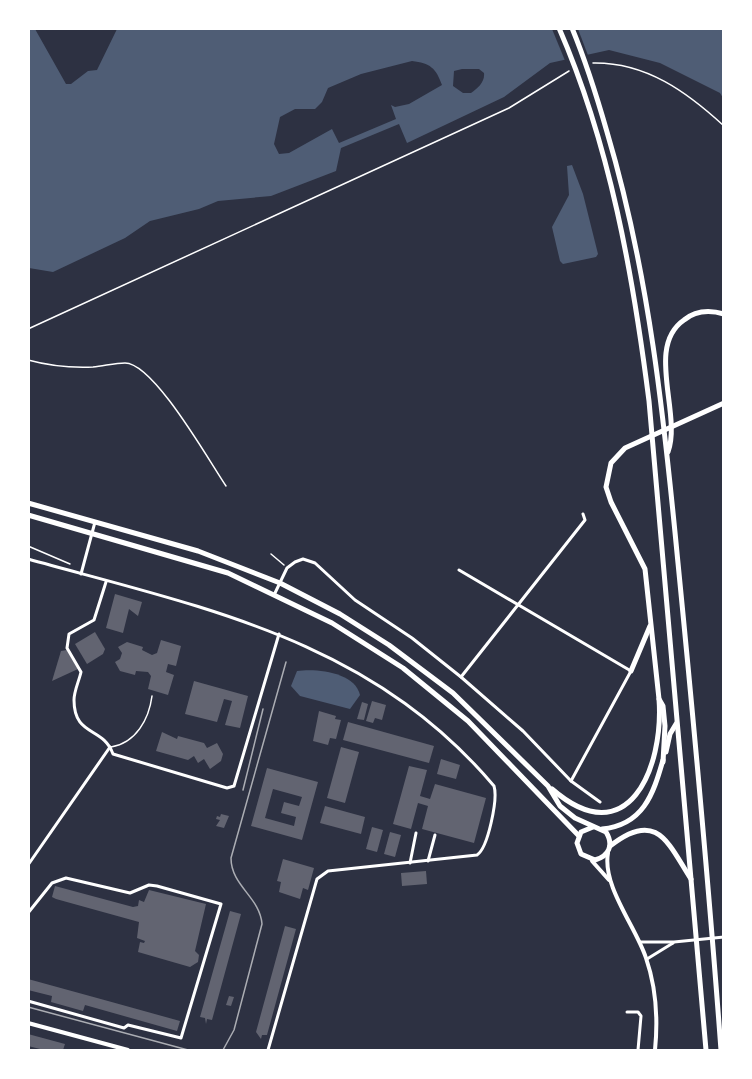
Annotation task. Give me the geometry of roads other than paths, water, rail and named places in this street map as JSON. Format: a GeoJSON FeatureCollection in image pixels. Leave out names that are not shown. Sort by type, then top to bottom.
{"type":"FeatureCollection","features":[{"type":"Feature","properties":{"kind":"main road"},"geometry":{"type":"LineString","coordinates":[[559,28],[585,101],[613,201],[639,327],[649,401],[706,1050]]}},
{"type":"Feature","properties":{"kind":"main road"},"geometry":{"type":"LineString","coordinates":[[572,28],[597,98],[639,256],[661,392],[711,908],[721,1050]]}},
{"type":"Feature","properties":{"kind":"main road"},"geometry":{"type":"LineString","coordinates":[[668,453],[673,438],[666,355],[668,339],[676,326],[688,317],[706,311],[723,314]]}},
{"type":"Feature","properties":{"kind":"main road"},"geometry":{"type":"LineString","coordinates":[[28,503],[198,551],[280,583],[348,619],[419,666],[472,709],[548,786],[569,803],[583,810],[608,812],[627,804],[644,786],[652,765],[660,724],[643,561],[611,502],[606,487],[607,475],[614,459],[637,442],[723,403]]}},
{"type":"Feature","properties":{"kind":"main road"},"geometry":{"type":"LineString","coordinates":[[28,515],[190,560],[275,594],[359,639],[425,685],[488,740],[579,836]]}},
{"type":"Feature","properties":{"kind":"main road"},"geometry":{"type":"LineString","coordinates":[[631,671],[651,625]]}},
{"type":"Feature","properties":{"kind":"main road"},"geometry":{"type":"LineString","coordinates":[[659,699],[663,706],[666,726],[663,762]]}},
{"type":"Feature","properties":{"kind":"main road"},"geometry":{"type":"LineString","coordinates":[[548,786],[560,806],[575,818],[602,829],[621,827],[637,815],[652,792],[670,734],[677,723]]}},
{"type":"Feature","properties":{"kind":"main road"},"geometry":{"type":"LineString","coordinates":[[593,827],[585,829],[579,836],[579,851],[591,860],[599,859],[608,853],[609,836],[602,829]]}},
{"type":"Feature","properties":{"kind":"main road"},"geometry":{"type":"LineString","coordinates":[[610,846],[634,831],[659,834],[673,846],[691,879]]}},
{"type":"Feature","properties":{"kind":"street"},"geometry":{"type":"LineString","coordinates":[[461,677],[585,520],[583,514]]}},
{"type":"Feature","properties":{"kind":"street"},"geometry":{"type":"LineString","coordinates":[[81,574],[95,522]]}},
{"type":"Feature","properties":{"kind":"street"},"geometry":{"type":"LineString","coordinates":[[28,559],[202,606],[279,634],[344,664],[406,705],[444,736],[494,786],[495,798],[482,851],[474,857],[328,871],[317,879],[268,1050]]}},
{"type":"Feature","properties":{"kind":"street"},"geometry":{"type":"LineString","coordinates":[[275,594],[287,568],[303,559],[315,563],[356,600],[412,638],[461,677],[523,731],[571,781],[600,802]]}},
{"type":"Feature","properties":{"kind":"street"},"geometry":{"type":"LineString","coordinates":[[459,570],[631,671],[571,781]]}},
{"type":"Feature","properties":{"kind":"street"},"geometry":{"type":"LineString","coordinates":[[106,581],[94,620],[69,634],[67,648],[81,672],[74,697],[76,719],[79,724],[110,747],[113,754],[227,788],[237,783],[279,634]]}},
{"type":"Feature","properties":{"kind":"street"},"geometry":{"type":"LineString","coordinates":[[28,865],[110,747]]}},
{"type":"Feature","properties":{"kind":"street"},"geometry":{"type":"LineString","coordinates":[[410,863],[416,833]]}},
{"type":"Feature","properties":{"kind":"street"},"geometry":{"type":"LineString","coordinates":[[428,861],[435,835]]}},
{"type":"Feature","properties":{"kind":"street"},"geometry":{"type":"LineString","coordinates":[[608,853],[606,864],[611,883],[647,959],[656,1007],[655,1050]]}},
{"type":"Feature","properties":{"kind":"street"},"geometry":{"type":"LineString","coordinates":[[591,860],[611,883]]}},
{"type":"Feature","properties":{"kind":"street"},"geometry":{"type":"LineString","coordinates":[[28,913],[52,883],[66,878],[130,893],[149,885],[157,886],[221,904],[181,1038],[128,1025],[124,1028],[28,1001]]}},
{"type":"Feature","properties":{"kind":"street"},"geometry":{"type":"LineString","coordinates":[[640,942],[674,942],[723,937]]}},
{"type":"Feature","properties":{"kind":"street"},"geometry":{"type":"LineString","coordinates":[[647,959],[674,942]]}},
{"type":"Feature","properties":{"kind":"street"},"geometry":{"type":"LineString","coordinates":[[627,1012],[638,1012],[640,1016],[638,1050]]}},
{"type":"Feature","properties":{"kind":"street"},"geometry":{"type":"LineString","coordinates":[[28,1023],[128,1050]]}},
{"type":"Feature","properties":{"kind":"lane"},"geometry":{"type":"LineString","coordinates":[[110,747],[121,745],[147,720],[152,696]]}},
{"type":"Feature","properties":{"kind":"water"},"geometry":{"type":"Polygon","coordinates":[[[29,29],[35,29],[66,84],[71,84],[88,71],[97,70],[117,29],[723,29],[723,98],[720,93],[660,63],[609,50],[550,63],[504,97],[407,143],[399,124],[341,148],[336,171],[271,196],[218,201],[199,209],[150,221],[125,238],[53,272],[29,268],[29,29]],[[412,61],[361,74],[328,88],[322,102],[315,109],[295,109],[280,117],[274,144],[279,154],[289,153],[332,129],[339,143],[396,119],[391,105],[395,107],[409,104],[442,85],[432,67],[412,61]],[[479,69],[454,71],[453,86],[463,93],[471,93],[482,82],[484,73],[479,69]]]}},
{"type":"Feature","properties":{"kind":"water"},"geometry":{"type":"Polygon","coordinates":[[[572,165],[583,194],[598,254],[596,257],[563,264],[560,261],[552,227],[569,195],[567,166],[572,165]]]}},
{"type":"Feature","properties":{"kind":"water"},"geometry":{"type":"Polygon","coordinates":[[[314,670],[334,673],[351,681],[357,687],[360,695],[350,709],[300,696],[291,686],[297,671],[314,670]]]}},
{"type":"Feature","properties":{"kind":"tram line"},"geometry":{"type":"LineString","coordinates":[[223,1050],[234,1030],[262,924],[256,906],[232,868],[231,858],[286,662]]}},
{"type":"Feature","properties":{"kind":"tram line"},"geometry":{"type":"LineString","coordinates":[[243,790],[263,709]]}},
{"type":"Feature","properties":{"kind":"tram line"},"geometry":{"type":"LineString","coordinates":[[28,1007],[188,1050]]}}]}
